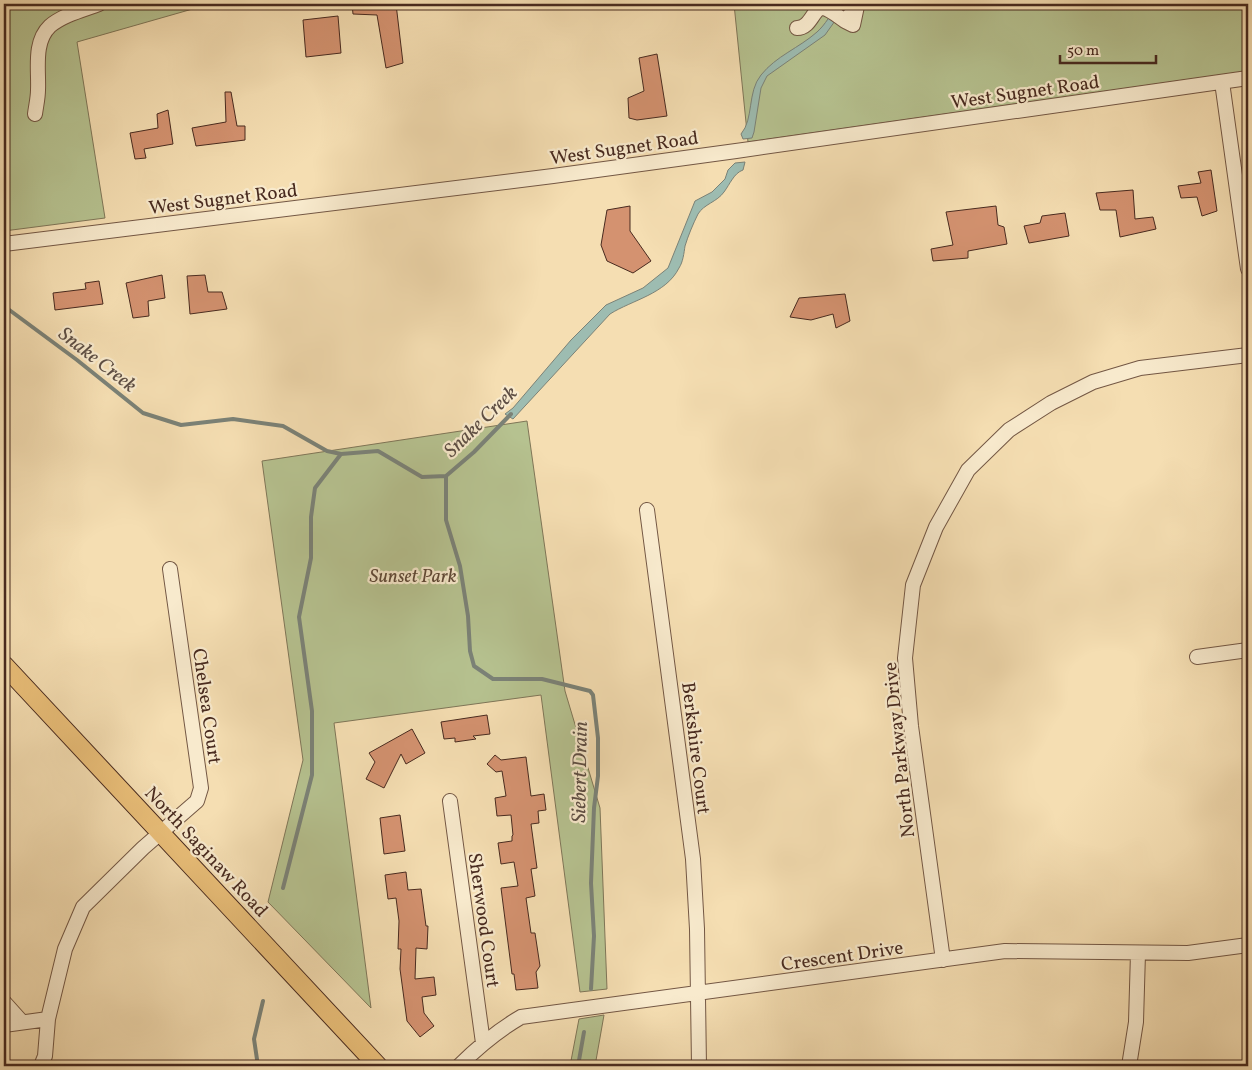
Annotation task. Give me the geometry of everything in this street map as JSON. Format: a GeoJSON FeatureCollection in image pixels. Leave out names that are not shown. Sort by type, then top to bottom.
{"type":"FeatureCollection","features":[{"type":"Feature","properties":{"kind":"main road","name":"North Saginaw Road"},"geometry":{"type":"LineString","coordinates":[[4,665],[378,1066]]}},
{"type":"Feature","properties":{"kind":"street"},"geometry":{"type":"LineString","coordinates":[[35,114],[38,92],[38,39],[50,26],[60,20],[99,4]]}},
{"type":"Feature","properties":{"kind":"street"},"geometry":{"type":"LineString","coordinates":[[797,28],[803,28],[807,25],[816,10],[820,8],[825,8],[853,25],[858,5]]}},
{"type":"Feature","properties":{"kind":"street","name":"West Sugnet Road"},"geometry":{"type":"LineString","coordinates":[[4,244],[736,152],[1248,78]]}},
{"type":"Feature","properties":{"kind":"street"},"geometry":{"type":"LineString","coordinates":[[1222,82],[1248,269]]}},
{"type":"Feature","properties":{"kind":"street","name":"North Parkway Drive"},"geometry":{"type":"LineString","coordinates":[[942,960],[911,726],[905,658],[914,585],[936,527],[968,470],[1009,430],[1051,403],[1093,382],[1140,368],[1248,355]]}},
{"type":"Feature","properties":{"kind":"street","name":"Berkshire Court"},"geometry":{"type":"LineString","coordinates":[[647,510],[693,859],[697,929],[699,1066]]}},
{"type":"Feature","properties":{"kind":"street","name":"Chelsea Court"},"geometry":{"type":"LineString","coordinates":[[41,1066],[48,1019],[65,950],[84,907],[140,851],[196,801],[200,788],[170,569]]}},
{"type":"Feature","properties":{"kind":"street"},"geometry":{"type":"LineString","coordinates":[[1197,657],[1248,650]]}},
{"type":"Feature","properties":{"kind":"street","name":"Sherwood Court"},"geometry":{"type":"LineString","coordinates":[[450,801],[482,1043]]}},
{"type":"Feature","properties":{"kind":"street","name":"Crescent Drive"},"geometry":{"type":"LineString","coordinates":[[459,1066],[482,1043],[501,1028],[521,1017],[1006,951],[1188,953],[1248,945]]}},
{"type":"Feature","properties":{"kind":"street"},"geometry":{"type":"LineString","coordinates":[[1129,1066],[1136,1022],[1138,953]]}},
{"type":"Feature","properties":{"kind":"street"},"geometry":{"type":"LineString","coordinates":[[4,1002],[22,1022]]}},
{"type":"Feature","properties":{"kind":"street"},"geometry":{"type":"LineString","coordinates":[[4,1025],[48,1019]]}},
{"type":"Feature","properties":{"kind":"green space"},"geometry":{"type":"Polygon","coordinates":[[[4,4],[210,4],[77,42],[105,218],[4,231],[4,4]]]}},
{"type":"Feature","properties":{"kind":"green space"},"geometry":{"type":"Polygon","coordinates":[[[734,4],[1248,4],[1248,71],[748,142],[734,4]]]}},
{"type":"Feature","properties":{"kind":"green space","name":"Sunset Park"},"geometry":{"type":"Polygon","coordinates":[[[527,421],[565,691],[600,808],[607,989],[580,992],[541,695],[334,723],[371,1008],[268,902],[303,760],[262,461],[527,421]]]}},
{"type":"Feature","properties":{"kind":"green space"},"geometry":{"type":"Polygon","coordinates":[[[604,1015],[595,1066],[570,1066],[579,1019],[604,1015]]]}},
{"type":"Feature","properties":{"kind":"water"},"geometry":{"type":"Polygon","coordinates":[[[837,4],[847,4],[825,35],[767,76],[761,88],[752,138],[743,139],[741,134],[748,121],[754,89],[761,75],[781,57],[817,32],[826,22],[837,4]]]}},
{"type":"Feature","properties":{"kind":"water"},"geometry":{"type":"Polygon","coordinates":[[[745,162],[743,170],[735,176],[724,192],[698,214],[686,242],[681,263],[673,277],[648,296],[610,314],[513,419],[505,414],[513,408],[571,340],[606,305],[643,288],[668,268],[695,201],[712,192],[725,179],[728,170],[735,163],[745,162]]]}},
{"type":"Feature","properties":{"kind":"building"},"geometry":{"type":"Polygon","coordinates":[[[352,4],[396,4],[403,63],[386,68],[377,15],[353,14],[352,4]]]}},
{"type":"Feature","properties":{"kind":"building"},"geometry":{"type":"Polygon","coordinates":[[[338,16],[341,53],[306,57],[303,20],[338,16]]]}},
{"type":"Feature","properties":{"kind":"building"},"geometry":{"type":"Polygon","coordinates":[[[657,54],[667,116],[637,120],[629,118],[628,98],[644,91],[639,58],[657,54]]]}},
{"type":"Feature","properties":{"kind":"building"},"geometry":{"type":"Polygon","coordinates":[[[225,92],[231,92],[237,126],[245,126],[245,140],[196,146],[192,128],[226,122],[225,92]]]}},
{"type":"Feature","properties":{"kind":"building"},"geometry":{"type":"Polygon","coordinates":[[[168,110],[173,144],[144,149],[146,158],[135,159],[130,133],[158,128],[157,114],[168,110]]]}},
{"type":"Feature","properties":{"kind":"building"},"geometry":{"type":"Polygon","coordinates":[[[1211,170],[1217,211],[1202,216],[1197,197],[1181,198],[1178,186],[1201,183],[1198,172],[1211,170]]]}},
{"type":"Feature","properties":{"kind":"building"},"geometry":{"type":"Polygon","coordinates":[[[1133,190],[1135,219],[1153,217],[1156,229],[1120,237],[1116,210],[1100,210],[1096,193],[1133,190]]]}},
{"type":"Feature","properties":{"kind":"building"},"geometry":{"type":"Polygon","coordinates":[[[630,206],[630,231],[651,261],[633,273],[607,261],[601,245],[607,210],[630,206]]]}},
{"type":"Feature","properties":{"kind":"building"},"geometry":{"type":"Polygon","coordinates":[[[996,206],[998,225],[1004,227],[1007,244],[968,251],[968,258],[933,261],[931,249],[953,245],[946,212],[996,206]]]}},
{"type":"Feature","properties":{"kind":"building"},"geometry":{"type":"Polygon","coordinates":[[[1065,213],[1069,236],[1029,243],[1024,226],[1040,223],[1042,216],[1065,213]]]}},
{"type":"Feature","properties":{"kind":"building"},"geometry":{"type":"Polygon","coordinates":[[[162,275],[165,298],[148,301],[149,316],[133,318],[126,283],[162,275]]]}},
{"type":"Feature","properties":{"kind":"building"},"geometry":{"type":"Polygon","coordinates":[[[205,275],[208,292],[222,292],[227,309],[190,314],[187,276],[205,275]]]}},
{"type":"Feature","properties":{"kind":"building"},"geometry":{"type":"Polygon","coordinates":[[[99,281],[103,304],[55,310],[53,293],[86,289],[85,283],[99,281]]]}},
{"type":"Feature","properties":{"kind":"building"},"geometry":{"type":"Polygon","coordinates":[[[845,294],[850,321],[836,328],[833,314],[811,320],[790,317],[799,298],[845,294]]]}},
{"type":"Feature","properties":{"kind":"building"},"geometry":{"type":"Polygon","coordinates":[[[487,715],[490,734],[473,736],[476,739],[455,742],[455,738],[444,739],[441,722],[487,715]]]}},
{"type":"Feature","properties":{"kind":"building"},"geometry":{"type":"Polygon","coordinates":[[[412,729],[425,753],[406,764],[401,754],[384,788],[366,779],[375,762],[369,753],[412,729]]]}},
{"type":"Feature","properties":{"kind":"building"},"geometry":{"type":"Polygon","coordinates":[[[495,755],[501,760],[526,757],[531,796],[544,794],[546,810],[538,811],[539,823],[531,824],[537,868],[531,869],[535,896],[526,898],[531,933],[535,933],[540,966],[536,972],[538,988],[516,990],[514,974],[512,974],[501,888],[518,886],[514,862],[501,864],[498,843],[512,841],[513,835],[511,815],[497,816],[495,798],[506,796],[502,771],[496,772],[487,764],[495,755]]]}},
{"type":"Feature","properties":{"kind":"building"},"geometry":{"type":"Polygon","coordinates":[[[400,815],[405,851],[384,854],[380,818],[400,815]]]}},
{"type":"Feature","properties":{"kind":"building"},"geometry":{"type":"Polygon","coordinates":[[[406,872],[408,890],[421,889],[426,926],[428,926],[427,949],[416,948],[415,979],[434,977],[436,995],[422,997],[424,1013],[434,1026],[420,1037],[407,1021],[400,969],[401,949],[398,949],[399,921],[396,898],[388,899],[385,875],[406,872]]]}},
{"type":"Feature","properties":{"kind":"waterway","name":"Snake Creek"},"geometry":{"type":"LineString","coordinates":[[4,306],[77,360],[143,413],[181,425],[233,419],[283,426],[327,451],[341,454],[378,451],[422,477],[446,476],[474,452],[511,414]]}},
{"type":"Feature","properties":{"kind":"waterway"},"geometry":{"type":"LineString","coordinates":[[283,888],[312,775],[312,711],[299,617],[311,558],[311,517],[315,488],[341,454]]}},
{"type":"Feature","properties":{"kind":"waterway","name":"Siebert Drain"},"geometry":{"type":"LineString","coordinates":[[446,476],[446,520],[460,566],[468,616],[470,651],[474,666],[493,679],[542,679],[590,691],[593,695],[598,738],[598,776],[594,808],[591,883],[594,936],[591,989]]}},
{"type":"Feature","properties":{"kind":"waterway"},"geometry":{"type":"LineString","coordinates":[[258,1066],[254,1039],[263,1001]]}},
{"type":"Feature","properties":{"kind":"waterway","name":"Siebert Drain"},"geometry":{"type":"LineString","coordinates":[[578,1066],[584,1032]]}}]}
